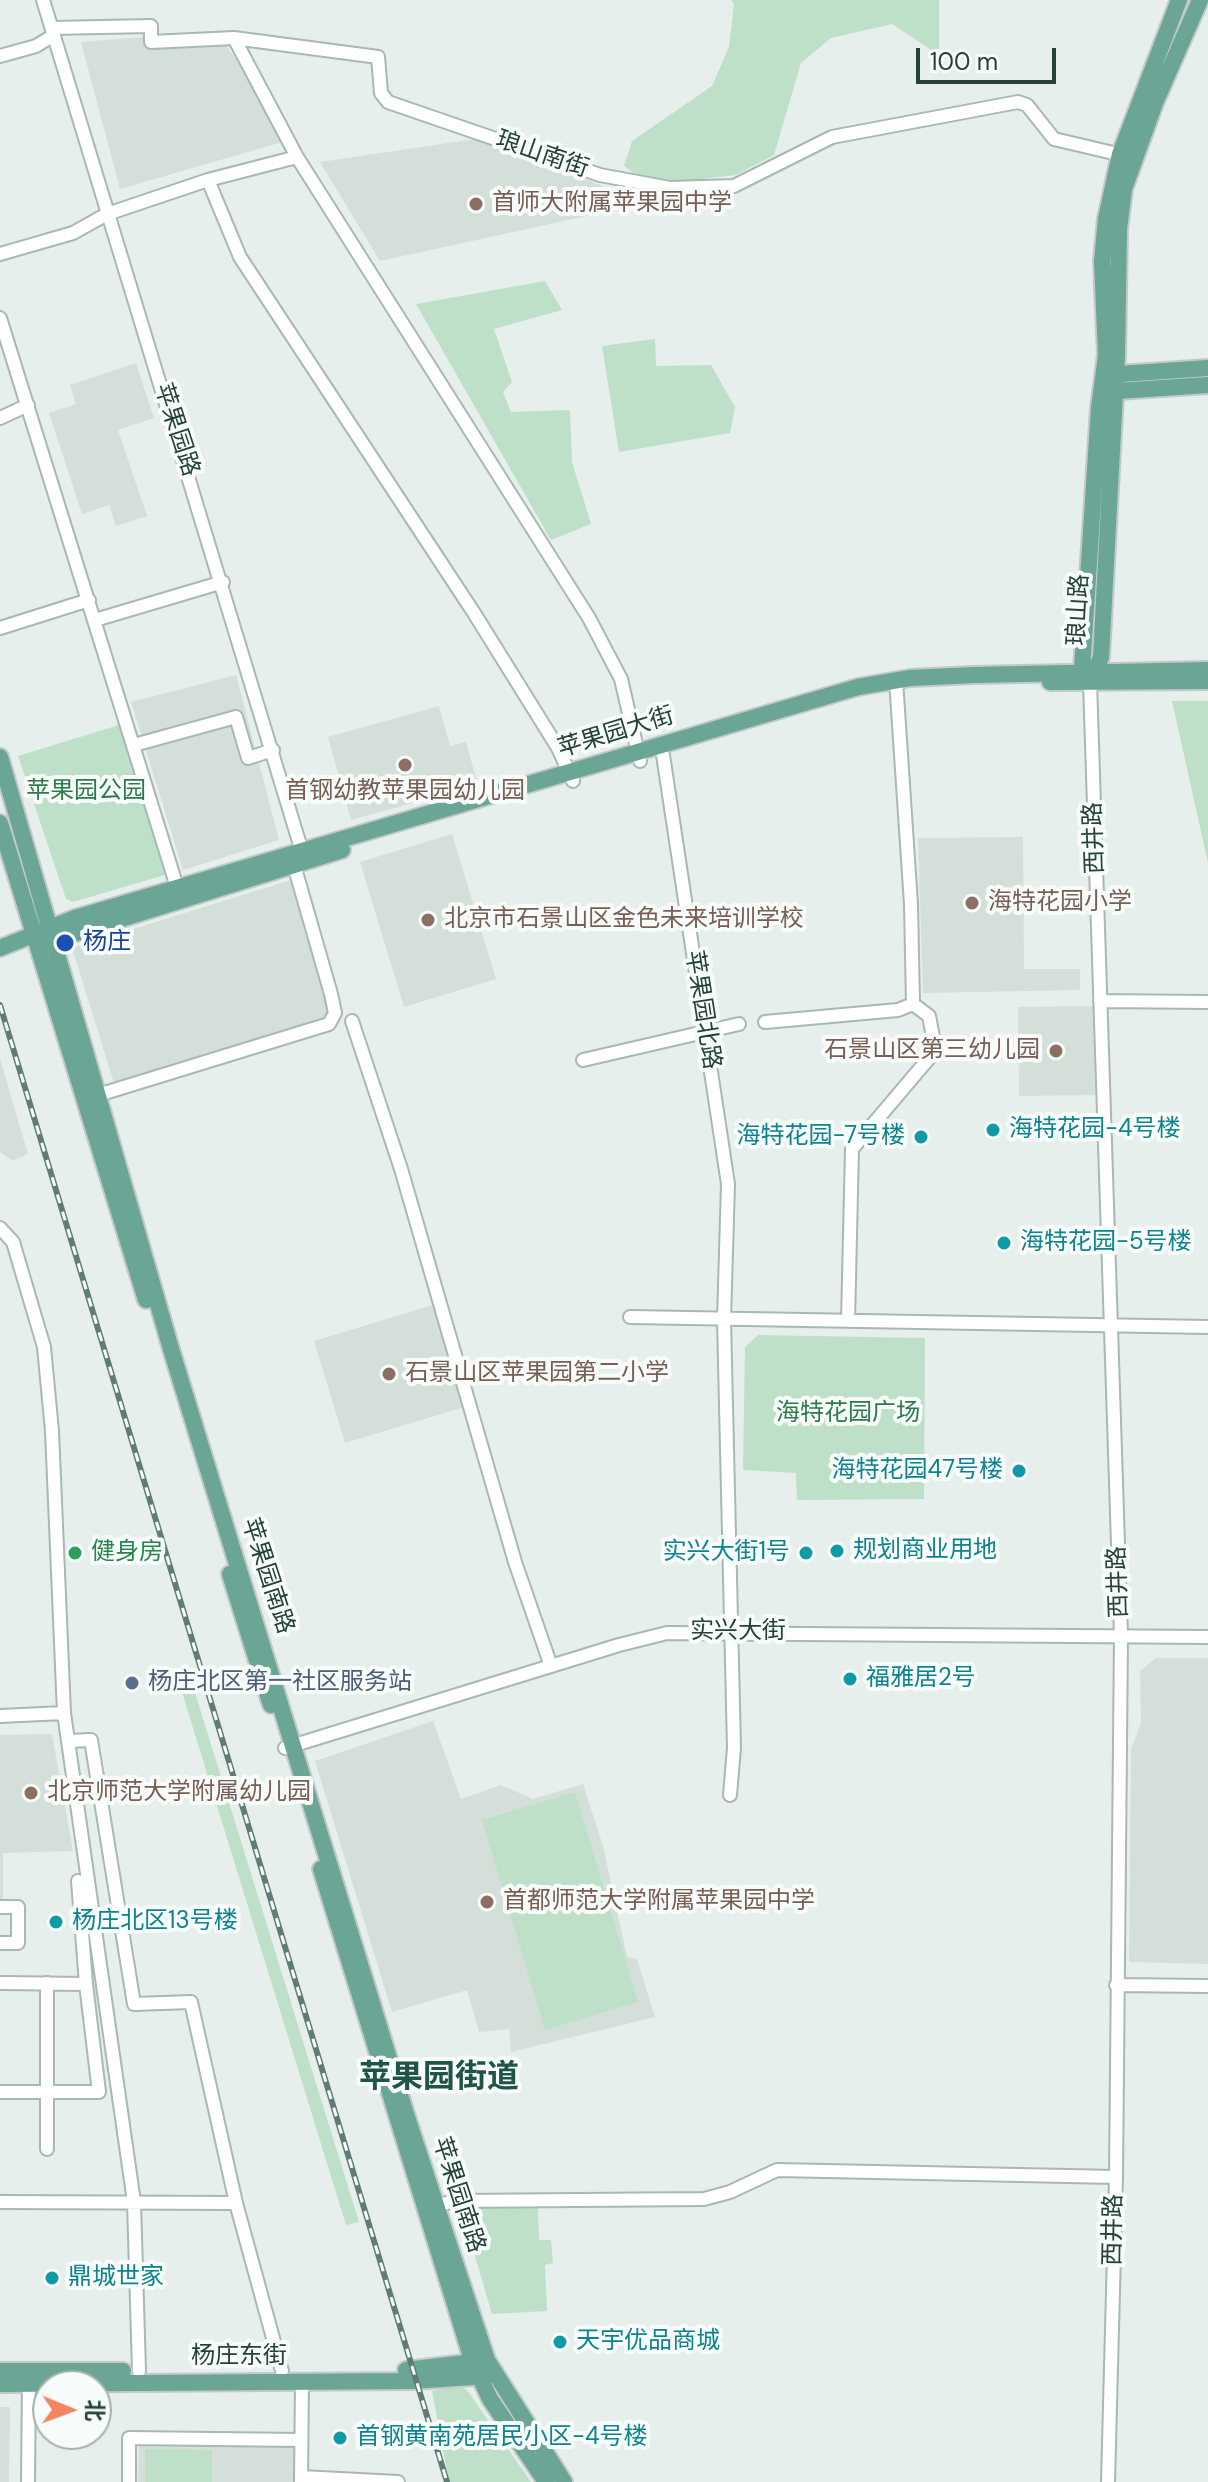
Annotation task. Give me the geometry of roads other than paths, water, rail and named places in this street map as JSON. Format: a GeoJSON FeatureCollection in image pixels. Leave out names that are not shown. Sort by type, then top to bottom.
{"type":"FeatureCollection","features":[{"type":"Feature","properties":{"kind":"main road","name":"琅山路"},"geometry":{"type":"LineString","coordinates":[[1090,674],[1101,657],[1109,384],[1127,156],[1179,0]]}},
{"type":"Feature","properties":{"kind":"main road","name":"琅山路"},"geometry":{"type":"LineString","coordinates":[[1127,156],[1200,0]]}},
{"type":"Feature","properties":{"kind":"main road"},"geometry":{"type":"LineString","coordinates":[[1109,384],[1208,368]]}},
{"type":"Feature","properties":{"kind":"main road"},"geometry":{"type":"LineString","coordinates":[[1109,384],[1208,385]]}},
{"type":"Feature","properties":{"kind":"main road","name":"苹果园大街"},"geometry":{"type":"LineString","coordinates":[[46,937],[639,756],[823,696],[896,684],[1208,670]]}},
{"type":"Feature","properties":{"kind":"main road","name":"苹果园大街"},"geometry":{"type":"LineString","coordinates":[[1090,674],[1208,681]]}},
{"type":"Feature","properties":{"kind":"main road","name":"苹果园大街"},"geometry":{"type":"LineString","coordinates":[[639,756],[663,755],[896,684]]}},
{"type":"Feature","properties":{"kind":"main road","name":"苹果园南路"},"geometry":{"type":"LineString","coordinates":[[0,757],[46,937],[80,1090],[436,2206],[483,2369],[564,2482]]}},
{"type":"Feature","properties":{"kind":"main road","name":"苹果园南路"},"geometry":{"type":"LineString","coordinates":[[0,823],[46,937],[98,1095],[290,1747],[483,2369],[546,2482]]}},
{"type":"Feature","properties":{"kind":"main road","name":"苹果园大街"},"geometry":{"type":"LineString","coordinates":[[46,937],[177,887],[300,859]]}},
{"type":"Feature","properties":{"kind":"main road"},"geometry":{"type":"LineString","coordinates":[[0,948],[46,937]]}},
{"type":"Feature","properties":{"kind":"main road"},"geometry":{"type":"LineString","coordinates":[[0,957],[46,937]]}},
{"type":"Feature","properties":{"kind":"main road","name":"杨庄东街"},"geometry":{"type":"LineString","coordinates":[[0,2384],[29,2376],[139,2371],[483,2369]]}},
{"type":"Feature","properties":{"kind":"main road","name":"杨庄东街"},"geometry":{"type":"LineString","coordinates":[[0,2371],[29,2376],[302,2381],[483,2369]]}},
{"type":"Feature","properties":{"kind":"street","name":"苹果园路"},"geometry":{"type":"LineString","coordinates":[[43,0],[273,750],[335,1013],[329,1024],[98,1095]]}},
{"type":"Feature","properties":{"kind":"street","name":"琅山南街"},"geometry":{"type":"LineString","coordinates":[[53,32],[151,26],[151,42],[234,38],[378,57],[381,93],[388,102],[600,175],[644,185],[734,186],[832,137],[1018,102],[1027,105],[1054,139],[1127,156]]}},
{"type":"Feature","properties":{"kind":"street"},"geometry":{"type":"LineString","coordinates":[[0,56],[36,46],[53,32]]}},
{"type":"Feature","properties":{"kind":"street"},"geometry":{"type":"LineString","coordinates":[[234,38],[297,157],[589,618],[621,679],[639,756]]}},
{"type":"Feature","properties":{"kind":"street"},"geometry":{"type":"LineString","coordinates":[[0,254],[73,233],[107,214],[208,180],[297,157]]}},
{"type":"Feature","properties":{"kind":"street"},"geometry":{"type":"LineString","coordinates":[[208,180],[240,257],[474,613],[571,776]]}},
{"type":"Feature","properties":{"kind":"street"},"geometry":{"type":"LineString","coordinates":[[0,318],[4,342],[28,405],[177,887]]}},
{"type":"Feature","properties":{"kind":"street"},"geometry":{"type":"LineString","coordinates":[[0,418],[28,405]]}},
{"type":"Feature","properties":{"kind":"street"},"geometry":{"type":"LineString","coordinates":[[95,620],[223,582]]}},
{"type":"Feature","properties":{"kind":"street"},"geometry":{"type":"LineString","coordinates":[[0,628],[89,600]]}},
{"type":"Feature","properties":{"kind":"street","name":"西井路"},"geometry":{"type":"LineString","coordinates":[[1090,674],[1121,1636],[1116,2177],[1108,2482]]}},
{"type":"Feature","properties":{"kind":"street"},"geometry":{"type":"LineString","coordinates":[[896,684],[911,904],[913,1004]]}},
{"type":"Feature","properties":{"kind":"street"},"geometry":{"type":"LineString","coordinates":[[134,745],[236,717],[248,758],[273,750]]}},
{"type":"Feature","properties":{"kind":"street","name":"苹果园北路"},"geometry":{"type":"LineString","coordinates":[[663,755],[727,1170],[724,1320],[734,1748],[730,1795]]}},
{"type":"Feature","properties":{"kind":"street"},"geometry":{"type":"LineString","coordinates":[[1100,1001],[1208,1002]]}},
{"type":"Feature","properties":{"kind":"street"},"geometry":{"type":"LineString","coordinates":[[765,1022],[898,1010],[913,1004]]}},
{"type":"Feature","properties":{"kind":"street"},"geometry":{"type":"LineString","coordinates":[[848,1321],[852,1149],[930,1057],[934,1042],[929,1016],[913,1004]]}},
{"type":"Feature","properties":{"kind":"street"},"geometry":{"type":"LineString","coordinates":[[352,1021],[401,1169],[515,1562],[551,1666]]}},
{"type":"Feature","properties":{"kind":"street"},"geometry":{"type":"LineString","coordinates":[[583,1060],[739,1024]]}},
{"type":"Feature","properties":{"kind":"street"},"geometry":{"type":"LineString","coordinates":[[0,1228],[13,1242],[44,1347],[52,1431],[64,1713],[134,2202],[139,2371]]}},
{"type":"Feature","properties":{"kind":"street"},"geometry":{"type":"LineString","coordinates":[[630,1317],[1208,1327]]}},
{"type":"Feature","properties":{"kind":"street","name":"实兴大街"},"geometry":{"type":"LineString","coordinates":[[290,1747],[650,1636],[689,1631],[1208,1637]]}},
{"type":"Feature","properties":{"kind":"street"},"geometry":{"type":"LineString","coordinates":[[0,1716],[64,1713]]}},
{"type":"Feature","properties":{"kind":"street"},"geometry":{"type":"LineString","coordinates":[[68,1741],[91,1740],[134,2004],[191,2002],[236,2203],[282,2371]]}},
{"type":"Feature","properties":{"kind":"street"},"geometry":{"type":"LineString","coordinates":[[0,2092],[99,2092],[78,1881]]}},
{"type":"Feature","properties":{"kind":"street"},"geometry":{"type":"LineString","coordinates":[[0,1907],[18,1907],[18,1943],[0,1943]]}},
{"type":"Feature","properties":{"kind":"street"},"geometry":{"type":"LineString","coordinates":[[0,1983],[86,1984]]}},
{"type":"Feature","properties":{"kind":"street"},"geometry":{"type":"LineString","coordinates":[[47,1983],[47,2149]]}},
{"type":"Feature","properties":{"kind":"street"},"geometry":{"type":"LineString","coordinates":[[1116,1985],[1208,1986]]}},
{"type":"Feature","properties":{"kind":"street"},"geometry":{"type":"LineString","coordinates":[[436,2206],[454,2201],[704,2199],[730,2192],[777,2170],[1116,2177]]}},
{"type":"Feature","properties":{"kind":"street"},"geometry":{"type":"LineString","coordinates":[[0,2202],[236,2203]]}},
{"type":"Feature","properties":{"kind":"street"},"geometry":{"type":"LineString","coordinates":[[28,2482],[29,2376]]}},
{"type":"Feature","properties":{"kind":"street"},"geometry":{"type":"LineString","coordinates":[[302,2381],[301,2480],[398,2482]]}},
{"type":"Feature","properties":{"kind":"street"},"geometry":{"type":"LineString","coordinates":[[129,2482],[129,2438],[301,2440]]}},
{"type":"Feature","properties":{"kind":"railway"},"geometry":{"type":"LineString","coordinates":[[0,1005],[447,2482]]}},
{"type":"Feature","properties":{"kind":"place","name":"首师大附属苹果园中学"},"geometry":{"type":"Point","coordinates":[476,204]}},
{"type":"Feature","properties":{"kind":"place","name":"首钢幼教苹果园幼儿园"},"geometry":{"type":"Point","coordinates":[405,765]}},
{"type":"Feature","properties":{"kind":"place","name":"海特花园小学"},"geometry":{"type":"Point","coordinates":[972,903]}},
{"type":"Feature","properties":{"kind":"place","name":"北京市石景山区金色未来培训学校"},"geometry":{"type":"Point","coordinates":[428,920]}},
{"type":"Feature","properties":{"kind":"place","name":"杨庄"},"geometry":{"type":"Point","coordinates":[65,943]}},
{"type":"Feature","properties":{"kind":"place","name":"石景山区第三幼儿园"},"geometry":{"type":"Point","coordinates":[1056,1051]}},
{"type":"Feature","properties":{"kind":"place","name":"海特花园-4号楼"},"geometry":{"type":"Point","coordinates":[993,1130]}},
{"type":"Feature","properties":{"kind":"place","name":"海特花园-7号楼"},"geometry":{"type":"Point","coordinates":[921,1137]}},
{"type":"Feature","properties":{"kind":"place","name":"海特花园-5号楼"},"geometry":{"type":"Point","coordinates":[1004,1243]}},
{"type":"Feature","properties":{"kind":"place","name":"石景山区苹果园第二小学"},"geometry":{"type":"Point","coordinates":[389,1374]}},
{"type":"Feature","properties":{"kind":"place","name":"海特花园47号楼"},"geometry":{"type":"Point","coordinates":[1019,1471]}},
{"type":"Feature","properties":{"kind":"place","name":"规划商业用地"},"geometry":{"type":"Point","coordinates":[837,1551]}},
{"type":"Feature","properties":{"kind":"place","name":"健身房"},"geometry":{"type":"Point","coordinates":[75,1553]}},
{"type":"Feature","properties":{"kind":"place","name":"实兴大街1号"},"geometry":{"type":"Point","coordinates":[806,1553]}},
{"type":"Feature","properties":{"kind":"place","name":"福雅居2号"},"geometry":{"type":"Point","coordinates":[850,1679]}},
{"type":"Feature","properties":{"kind":"place","name":"杨庄北区第一社区服务站"},"geometry":{"type":"Point","coordinates":[132,1683]}},
{"type":"Feature","properties":{"kind":"place","name":"北京师范大学附属幼儿园"},"geometry":{"type":"Point","coordinates":[31,1793]}},
{"type":"Feature","properties":{"kind":"place","name":"首都师范大学附属苹果园中学"},"geometry":{"type":"Point","coordinates":[487,1902]}},
{"type":"Feature","properties":{"kind":"place","name":"杨庄北区13号楼"},"geometry":{"type":"Point","coordinates":[56,1922]}},
{"type":"Feature","properties":{"kind":"place","name":"鼎城世家"},"geometry":{"type":"Point","coordinates":[52,2278]}},
{"type":"Feature","properties":{"kind":"place","name":"天宇优品商城"},"geometry":{"type":"Point","coordinates":[560,2342]}},
{"type":"Feature","properties":{"kind":"place","name":"首钢黄南苑居民小区-4号楼"},"geometry":{"type":"Point","coordinates":[340,2438]}},
{"type":"Feature","properties":{"kind":"district","name":"苹果园街道"},"geometry":{"type":"Point","coordinates":[439,2079]}},
{"type":"Feature","properties":{"kind":"park label","name":"苹果园公园"},"geometry":{"type":"Point","coordinates":[86,792]}},
{"type":"Feature","properties":{"kind":"park label","name":"海特花园广场"},"geometry":{"type":"Point","coordinates":[848,1414]}}]}
